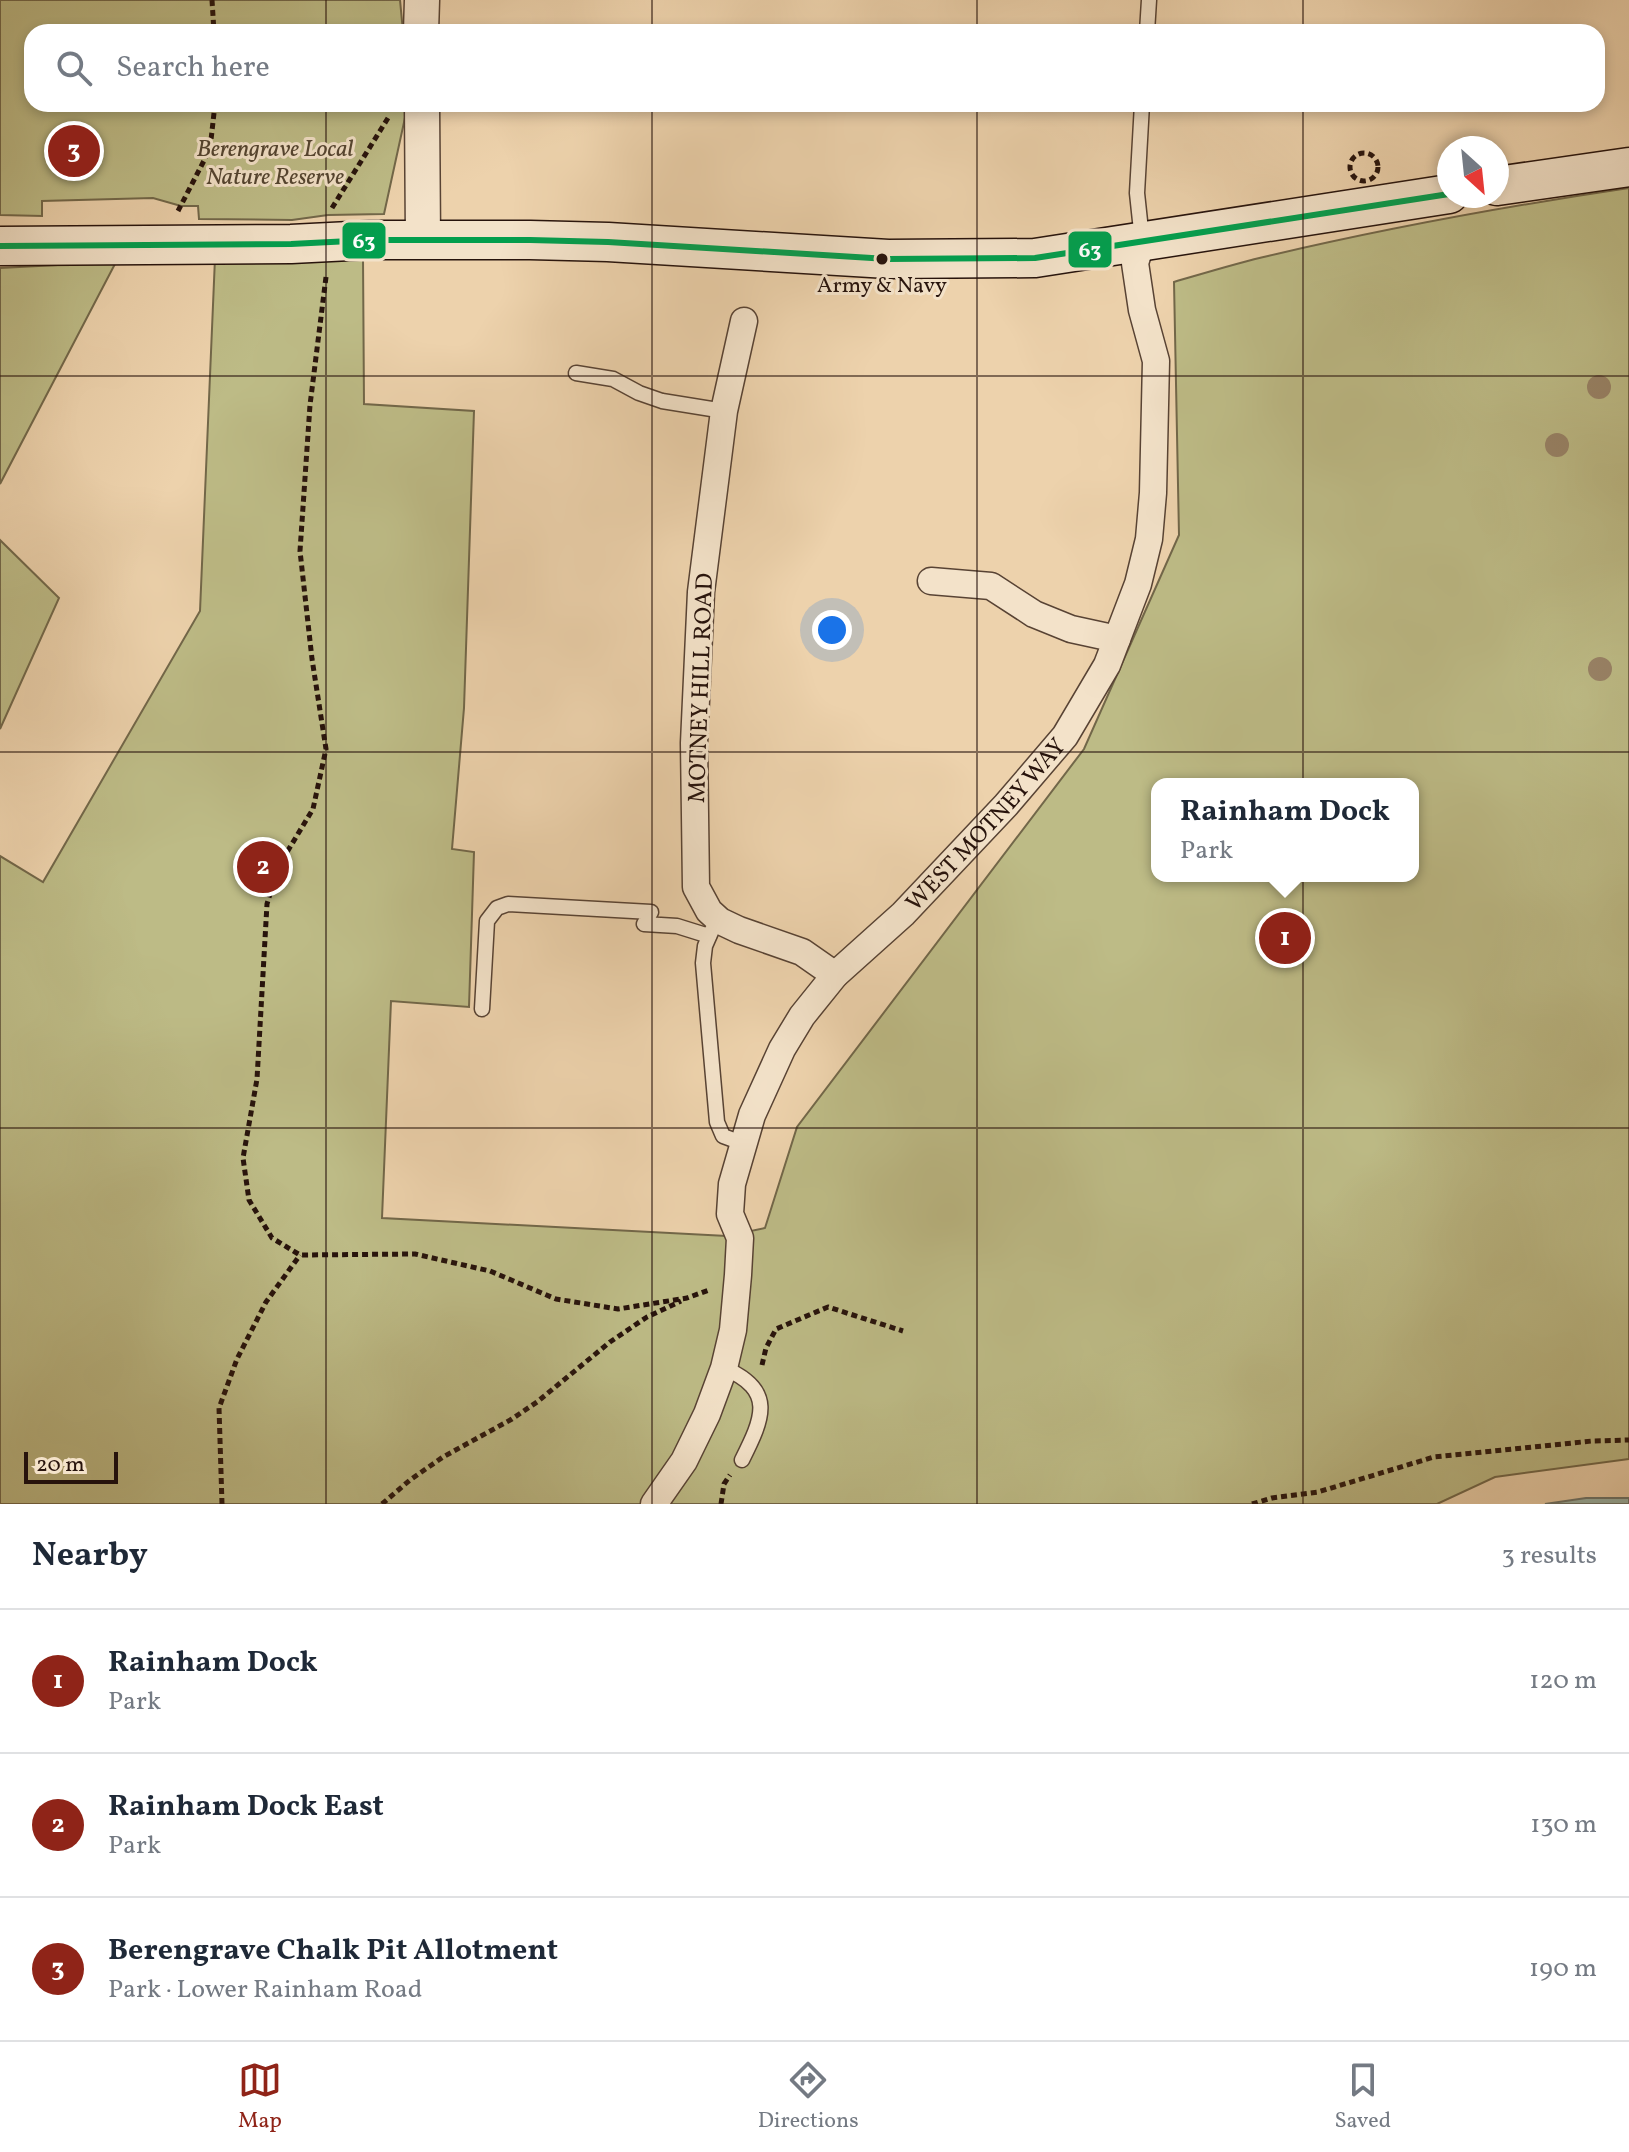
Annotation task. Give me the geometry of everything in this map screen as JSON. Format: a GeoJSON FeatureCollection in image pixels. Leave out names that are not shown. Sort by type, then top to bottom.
{"type":"FeatureCollection","features":[{"type":"Feature","properties":{"kind":"main road"},"geometry":{"type":"LineString","coordinates":[[1509,184],[1629,167]]}},
{"type":"Feature","properties":{"kind":"main road"},"geometry":{"type":"LineString","coordinates":[[0,246],[423,240],[608,242],[888,259],[1035,258],[1437,196]]}},
{"type":"Feature","properties":{"kind":"street"},"geometry":{"type":"LineString","coordinates":[[421,24],[422,0]]}},
{"type":"Feature","properties":{"kind":"street"},"geometry":{"type":"LineString","coordinates":[[422,112],[423,240]]}},
{"type":"Feature","properties":{"kind":"street","name":"WEST MOTNEY WAY"},"geometry":{"type":"LineString","coordinates":[[724,1368],[733,1330],[740,1238],[730,1214],[732,1184],[742,1143],[764,1085],[782,1049],[802,1016],[835,975],[903,914],[1006,805],[1065,736],[1107,665],[1138,584],[1149,539],[1153,493],[1156,361],[1142,310],[1135,263],[1142,241]]}},
{"type":"Feature","properties":{"kind":"street","name":"MOTNEY HILL ROAD"},"geometry":{"type":"LineString","coordinates":[[713,927],[696,887],[694,743],[701,592],[724,411],[744,321]]}},
{"type":"Feature","properties":{"kind":"street"},"geometry":{"type":"LineString","coordinates":[[931,581],[991,586],[1034,614],[1071,629],[1117,639]]}},
{"type":"Feature","properties":{"kind":"street"},"geometry":{"type":"LineString","coordinates":[[713,927],[739,930],[802,952],[835,975]]}},
{"type":"Feature","properties":{"kind":"street"},"geometry":{"type":"LineString","coordinates":[[654,1504],[684,1461],[707,1414],[724,1368]]}},
{"type":"Feature","properties":{"kind":"lane"},"geometry":{"type":"LineString","coordinates":[[1148,24],[1149,0]]}},
{"type":"Feature","properties":{"kind":"lane"},"geometry":{"type":"LineString","coordinates":[[1142,112],[1137,193],[1142,241]]}},
{"type":"Feature","properties":{"kind":"lane"},"geometry":{"type":"LineString","coordinates":[[576,373],[613,379],[662,401],[724,411]]}},
{"type":"Feature","properties":{"kind":"lane"},"geometry":{"type":"LineString","coordinates":[[482,1009],[487,921],[497,908],[508,904],[651,912],[644,924],[713,927],[703,963],[717,1122],[723,1136],[742,1143]]}},
{"type":"Feature","properties":{"kind":"lane"},"geometry":{"type":"LineString","coordinates":[[724,1368],[740,1375],[757,1390],[761,1412],[755,1434],[742,1460]]}},
{"type":"Feature","properties":{"kind":"path"},"geometry":{"type":"LineString","coordinates":[[212,0],[214,24]]}},
{"type":"Feature","properties":{"kind":"path"},"geometry":{"type":"LineString","coordinates":[[159,244],[210,149],[214,112]]}},
{"type":"Feature","properties":{"kind":"path"},"geometry":{"type":"LineString","coordinates":[[389,117],[328,215],[331,241],[310,405],[300,551],[326,749],[313,809],[278,867],[267,904],[257,1079],[243,1158],[249,1200],[272,1238],[300,1255],[415,1254],[490,1271],[556,1299],[618,1309],[687,1298]]}},
{"type":"Feature","properties":{"kind":"path"},"geometry":{"type":"LineString","coordinates":[[1363,153],[1372,155],[1378,168],[1375,176],[1366,181],[1353,177],[1350,164],[1354,156],[1363,153]]}},
{"type":"Feature","properties":{"kind":"path"},"geometry":{"type":"LineString","coordinates":[[222,1504],[219,1408],[237,1359],[266,1302],[300,1255]]}},
{"type":"Feature","properties":{"kind":"path"},"geometry":{"type":"LineString","coordinates":[[382,1504],[443,1457],[537,1402],[610,1342],[647,1317],[738,1275]]}},
{"type":"Feature","properties":{"kind":"path"},"geometry":{"type":"LineString","coordinates":[[757,1390],[766,1348],[776,1329],[828,1307],[903,1331]]}},
{"type":"Feature","properties":{"kind":"path"},"geometry":{"type":"LineString","coordinates":[[1252,1504],[1318,1492],[1434,1457],[1629,1440]]}},
{"type":"Feature","properties":{"kind":"green space","name":"Berengrave Local Nature Reserve"},"geometry":{"type":"Polygon","coordinates":[[[0,0],[400,0],[402,24],[24,24],[24,112],[406,112],[384,214],[328,215],[292,220],[199,219],[198,206],[181,206],[153,198],[42,201],[42,216],[0,215],[0,0]]]}},
{"type":"Feature","properties":{"kind":"green space"},"geometry":{"type":"Polygon","coordinates":[[[1629,188],[1629,1459],[1495,1477],[1437,1504],[0,1504],[0,856],[43,882],[200,611],[215,258],[363,258],[364,404],[474,411],[464,708],[452,849],[474,852],[469,1007],[391,1001],[382,1218],[727,1236],[765,1228],[797,1127],[1084,749],[1179,535],[1174,282],[1256,259],[1358,236],[1629,188]]]}},
{"type":"Feature","properties":{"kind":"green space"},"geometry":{"type":"Polygon","coordinates":[[[116,262],[0,484],[0,268],[116,262]]]}},
{"type":"Feature","properties":{"kind":"green space"},"geometry":{"type":"Polygon","coordinates":[[[0,540],[59,598],[0,729],[0,540]]]}},
{"type":"Feature","properties":{"kind":"water"},"geometry":{"type":"Polygon","coordinates":[[[1586,1498],[1629,1498],[1629,1504],[1545,1504],[1586,1498]]]}},
{"type":"Feature","properties":{"kind":"transit line","name":"63"},"geometry":{"type":"LineString","coordinates":[[0,246],[530,240],[888,259],[1035,258],[1437,196]]}},
{"type":"Feature","properties":{"kind":"place","name":"Berengrave Chalk Pit Allotment"},"geometry":{"type":"Point","coordinates":[74,151]}},
{"type":"Feature","properties":{"kind":"place","name":"Army & Navy"},"geometry":{"type":"Point","coordinates":[882,259]}},
{"type":"Feature","properties":{"kind":"place","name":"Rainham Dock East"},"geometry":{"type":"Point","coordinates":[263,867]}},
{"type":"Feature","properties":{"kind":"place","name":"Rainham Dock"},"geometry":{"type":"Point","coordinates":[1285,938]}}]}
